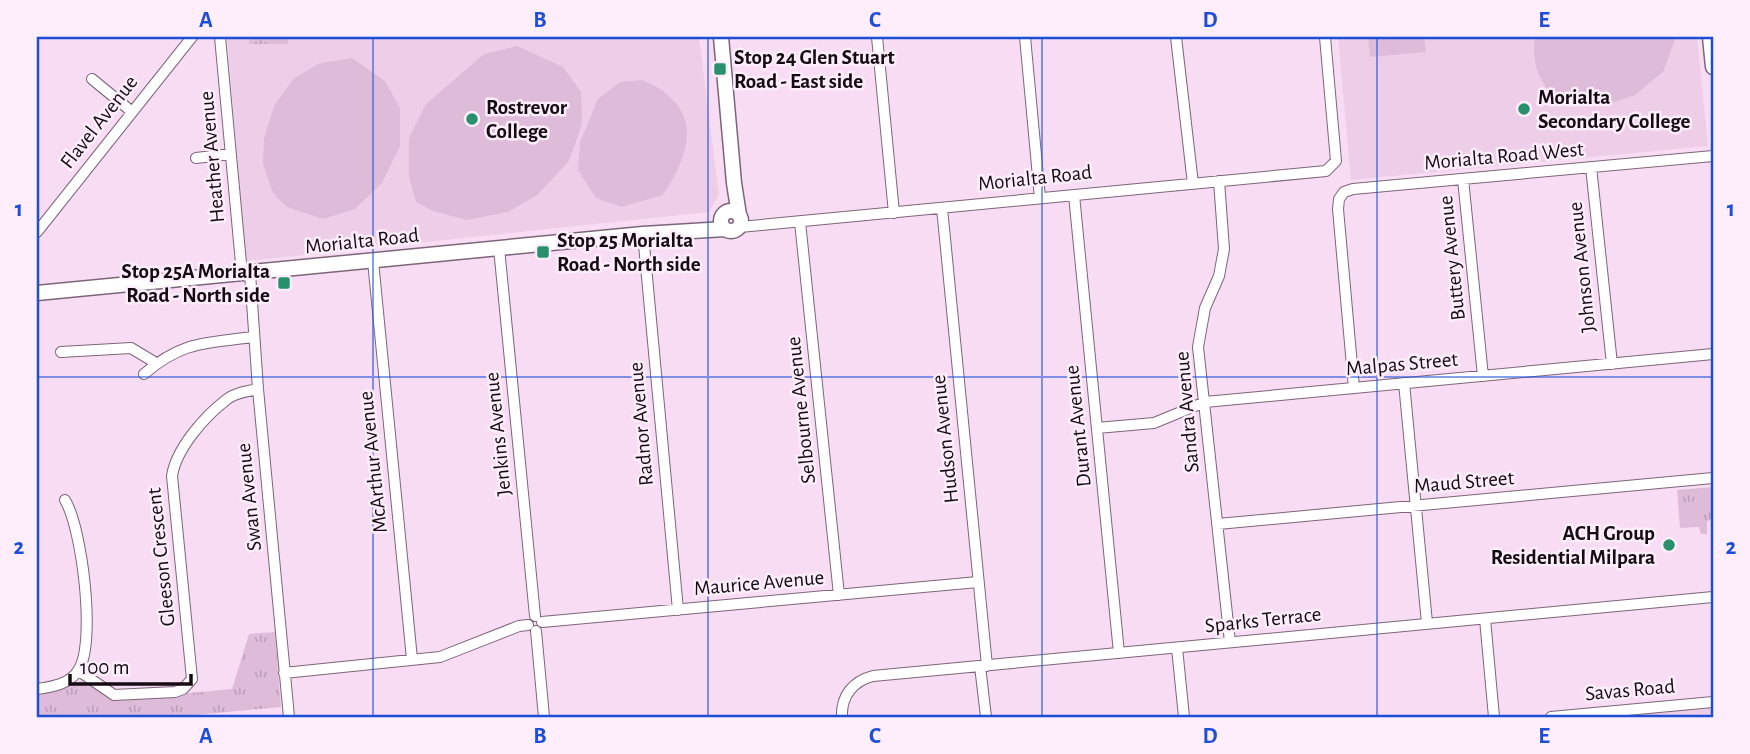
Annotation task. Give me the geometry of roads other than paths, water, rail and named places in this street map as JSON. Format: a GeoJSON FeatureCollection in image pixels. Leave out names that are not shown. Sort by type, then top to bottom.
{"type":"FeatureCollection","features":[{"type":"Feature","properties":{"kind":"main road"},"geometry":{"type":"LineString","coordinates":[[721,37],[734,183],[731,219]]}},
{"type":"Feature","properties":{"kind":"main road"},"geometry":{"type":"LineString","coordinates":[[1710,37],[1713,67]]}},
{"type":"Feature","properties":{"kind":"main road","name":"Morialta Road"},"geometry":{"type":"LineString","coordinates":[[37,293],[691,231],[731,219]]}},
{"type":"Feature","properties":{"kind":"street","name":"Flavel Avenue"},"geometry":{"type":"LineString","coordinates":[[37,232],[192,37]]}},
{"type":"Feature","properties":{"kind":"street","name":"Heather Avenue"},"geometry":{"type":"LineString","coordinates":[[220,37],[246,273]]}},
{"type":"Feature","properties":{"kind":"street"},"geometry":{"type":"LineString","coordinates":[[877,37],[894,213]]}},
{"type":"Feature","properties":{"kind":"street"},"geometry":{"type":"LineString","coordinates":[[1025,37],[1040,198]]}},
{"type":"Feature","properties":{"kind":"street"},"geometry":{"type":"LineString","coordinates":[[1176,37],[1193,184]]}},
{"type":"Feature","properties":{"kind":"street","name":"Morialta Road"},"geometry":{"type":"LineString","coordinates":[[731,219],[800,222],[1326,171],[1336,161],[1325,37]]}},
{"type":"Feature","properties":{"kind":"street"},"geometry":{"type":"LineString","coordinates":[[92,79],[131,111]]}},
{"type":"Feature","properties":{"kind":"street"},"geometry":{"type":"LineString","coordinates":[[196,158],[231,155]]}},
{"type":"Feature","properties":{"kind":"street","name":"Morialta Road West"},"geometry":{"type":"LineString","coordinates":[[1354,388],[1338,209],[1341,194],[1353,189],[1713,156]]}},
{"type":"Feature","properties":{"kind":"street","name":"Johnson Avenue"},"geometry":{"type":"LineString","coordinates":[[1591,167],[1612,364]]}},
{"type":"Feature","properties":{"kind":"street","name":"Buttery Avenue"},"geometry":{"type":"LineString","coordinates":[[1463,179],[1483,376]]}},
{"type":"Feature","properties":{"kind":"street","name":"Sandra Avenue"},"geometry":{"type":"LineString","coordinates":[[1219,181],[1224,249],[1219,276],[1205,307],[1198,347],[1230,642]]}},
{"type":"Feature","properties":{"kind":"street","name":"Durant Avenue"},"geometry":{"type":"LineString","coordinates":[[1074,195],[1119,653]]}},
{"type":"Feature","properties":{"kind":"street","name":"Hudson Avenue"},"geometry":{"type":"LineString","coordinates":[[942,208],[978,582],[986,717]]}},
{"type":"Feature","properties":{"kind":"street","name":"Selbourne Avenue"},"geometry":{"type":"LineString","coordinates":[[800,222],[839,595]]}},
{"type":"Feature","properties":{"kind":"street","name":"Radnor Avenue"},"geometry":{"type":"LineString","coordinates":[[643,234],[678,610]]}},
{"type":"Feature","properties":{"kind":"street","name":"Jenkins Avenue"},"geometry":{"type":"LineString","coordinates":[[499,248],[544,717]]}},
{"type":"Feature","properties":{"kind":"street","name":"McArthur Avenue"},"geometry":{"type":"LineString","coordinates":[[373,261],[412,659]]}},
{"type":"Feature","properties":{"kind":"street","name":"Swan Avenue"},"geometry":{"type":"LineString","coordinates":[[246,273],[289,717]]}},
{"type":"Feature","properties":{"kind":"street"},"geometry":{"type":"LineString","coordinates":[[144,374],[156,363],[181,349],[254,337]]}},
{"type":"Feature","properties":{"kind":"street"},"geometry":{"type":"LineString","coordinates":[[61,352],[131,348],[156,363]]}},
{"type":"Feature","properties":{"kind":"street","name":"Malpas Street"},"geometry":{"type":"LineString","coordinates":[[1097,428],[1154,423],[1205,402],[1713,354]]}},
{"type":"Feature","properties":{"kind":"street"},"geometry":{"type":"LineString","coordinates":[[1404,383],[1427,623]]}},
{"type":"Feature","properties":{"kind":"street","name":"Gleeson Crescent"},"geometry":{"type":"LineString","coordinates":[[79,671],[109,692],[124,696],[175,692],[183,689],[192,679],[172,476],[174,464],[184,444],[227,398],[258,389]]}},
{"type":"Feature","properties":{"kind":"street","name":"Maud Street"},"geometry":{"type":"LineString","coordinates":[[1218,524],[1713,478]]}},
{"type":"Feature","properties":{"kind":"street"},"geometry":{"type":"LineString","coordinates":[[37,689],[63,683],[79,671],[85,649],[86,607],[78,537],[65,500]]}},
{"type":"Feature","properties":{"kind":"street","name":"Maurice Avenue"},"geometry":{"type":"LineString","coordinates":[[284,673],[454,653],[519,626],[978,582]]}},
{"type":"Feature","properties":{"kind":"street","name":"Sparks Terrace"},"geometry":{"type":"LineString","coordinates":[[842,717],[844,701],[849,691],[864,679],[1713,597]]}},
{"type":"Feature","properties":{"kind":"street"},"geometry":{"type":"LineString","coordinates":[[1485,619],[1494,717]]}},
{"type":"Feature","properties":{"kind":"street"},"geometry":{"type":"LineString","coordinates":[[1177,648],[1184,717]]}},
{"type":"Feature","properties":{"kind":"street","name":"Savas Road"},"geometry":{"type":"LineString","coordinates":[[1551,717],[1713,702]]}},
{"type":"Feature","properties":{"kind":"place","name":"Stop 24 Glen Stuart Road - East side"},"geometry":{"type":"Point","coordinates":[720,69]}},
{"type":"Feature","properties":{"kind":"place","name":"Morialta Secondary College"},"geometry":{"type":"Point","coordinates":[1524,109]}},
{"type":"Feature","properties":{"kind":"place","name":"Rostrevor College"},"geometry":{"type":"Point","coordinates":[472,119]}},
{"type":"Feature","properties":{"kind":"place","name":"Stop 25 Morialta Road - North side"},"geometry":{"type":"Point","coordinates":[543,252]}},
{"type":"Feature","properties":{"kind":"place","name":"Stop 25A Morialta Road - North side"},"geometry":{"type":"Point","coordinates":[284,283]}},
{"type":"Feature","properties":{"kind":"place","name":"ACH Group Residential Milpara"},"geometry":{"type":"Point","coordinates":[1669,545]}}]}
